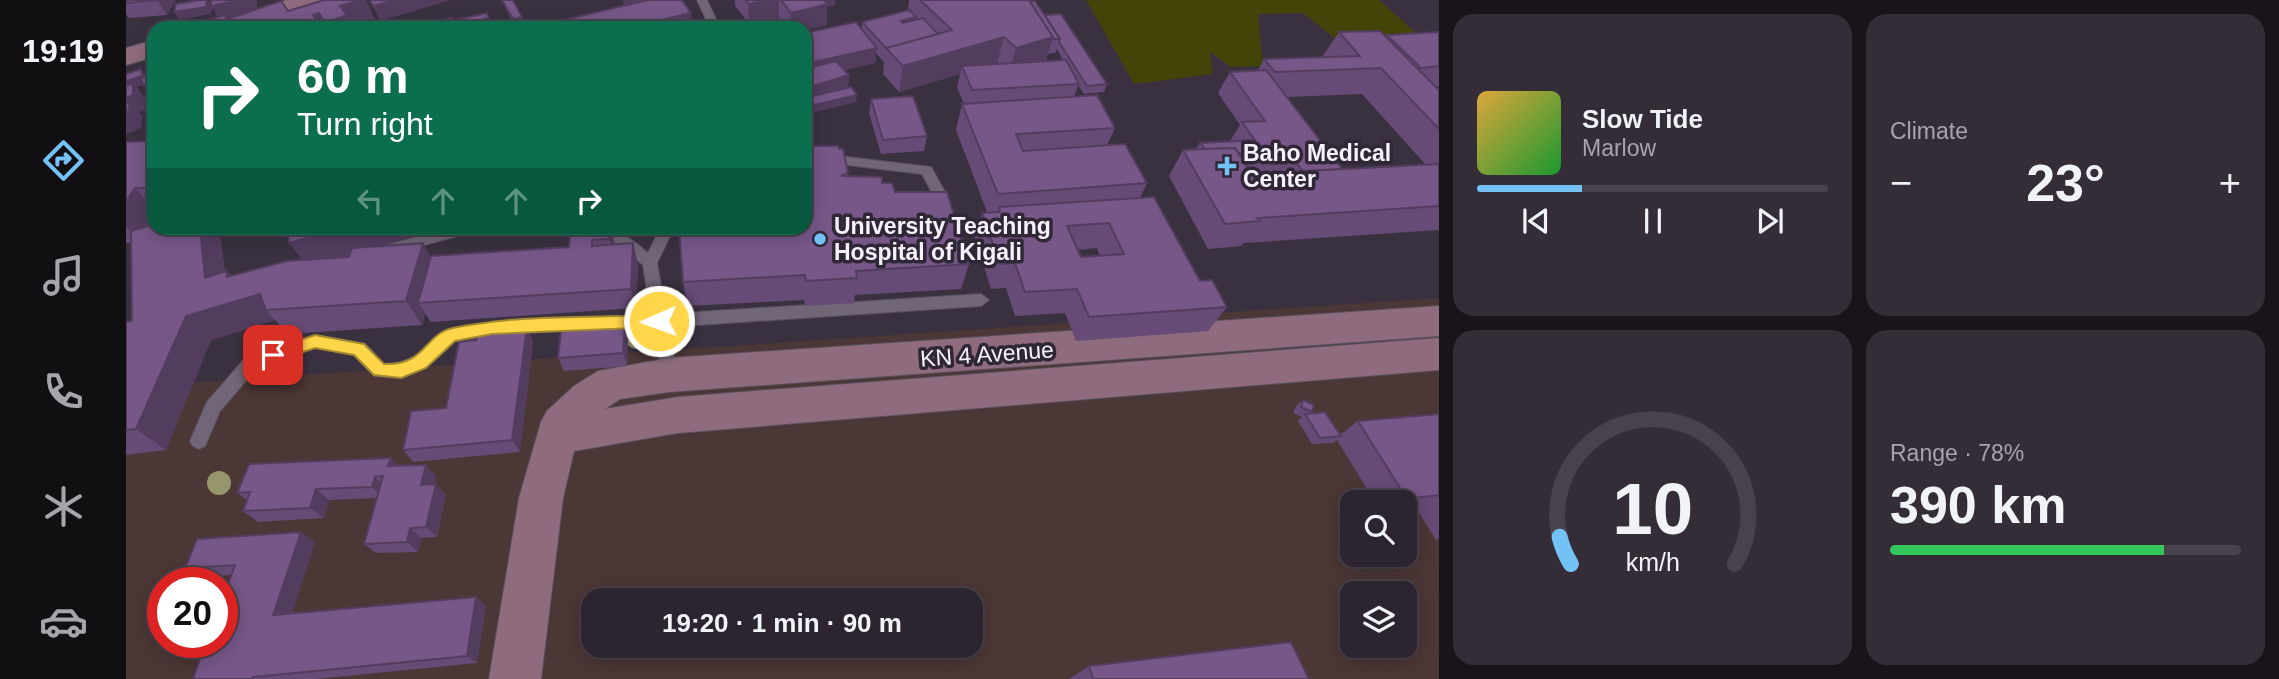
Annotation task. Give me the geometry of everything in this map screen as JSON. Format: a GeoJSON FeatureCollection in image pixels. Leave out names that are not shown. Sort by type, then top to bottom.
{"type":"FeatureCollection","features":[{"type":"Feature","properties":{"kind":"street"},"geometry":{"type":"LineString","coordinates":[[244,21],[315,0]]}},
{"type":"Feature","properties":{"kind":"street"},"geometry":{"type":"LineString","coordinates":[[126,57],[147,50]]}},
{"type":"Feature","properties":{"kind":"street","name":"KN 4 Avenue"},"geometry":{"type":"LineString","coordinates":[[515,679],[541,498],[556,435],[562,424],[588,398],[612,383],[668,375],[1439,321]]}},
{"type":"Feature","properties":{"kind":"street","name":"KN 4 Avenue"},"geometry":{"type":"LineString","coordinates":[[556,435],[678,415],[1439,354]]}},
{"type":"Feature","properties":{"kind":"lane"},"geometry":{"type":"LineString","coordinates":[[702,0],[712,21]]}},
{"type":"Feature","properties":{"kind":"lane"},"geometry":{"type":"LineString","coordinates":[[812,157],[926,170],[943,201]]}},
{"type":"Feature","properties":{"kind":"lane"},"geometry":{"type":"LineString","coordinates":[[374,254],[443,235]]}},
{"type":"Feature","properties":{"kind":"lane"},"geometry":{"type":"LineString","coordinates":[[607,235],[625,241],[650,262]]}},
{"type":"Feature","properties":{"kind":"lane"},"geometry":{"type":"LineString","coordinates":[[664,235],[650,262],[668,375]]}},
{"type":"Feature","properties":{"kind":"lane"},"geometry":{"type":"LineString","coordinates":[[199,441],[213,407],[252,362],[315,341],[359,349],[380,370],[401,371],[420,363],[451,335],[492,328],[659,321],[981,300]]}},
{"type":"Feature","properties":{"kind":"shaded area"},"geometry":{"type":"Polygon","coordinates":[[[1086,0],[1379,0],[1424,40],[1343,45],[1303,13],[1258,14],[1263,66],[1231,67],[1210,52],[1213,74],[1134,84],[1086,0]]]}},
{"type":"Feature","properties":{"kind":"shaded area"},"geometry":{"type":"Polygon","coordinates":[[[1439,298],[1439,679],[126,679],[126,387],[1439,298]]]}},
{"type":"Feature","properties":{"kind":"building"},"geometry":{"type":"Polygon","coordinates":[[[126,0],[157,0],[126,3],[126,0]]]}},
{"type":"Feature","properties":{"kind":"building"},"geometry":{"type":"Polygon","coordinates":[[[207,0],[206,7],[174,12],[176,4],[207,0]]]}},
{"type":"Feature","properties":{"kind":"building"},"geometry":{"type":"Polygon","coordinates":[[[211,0],[240,0],[211,6],[211,0]]]}},
{"type":"Feature","properties":{"kind":"building"},"geometry":{"type":"Polygon","coordinates":[[[324,0],[360,0],[340,6],[347,15],[330,21],[324,21],[319,13],[313,15],[317,21],[205,21],[224,15],[227,19],[281,1],[288,11],[324,0]]]}},
{"type":"Feature","properties":{"kind":"building"},"geometry":{"type":"Polygon","coordinates":[[[370,0],[396,0],[373,6],[370,0]]]}},
{"type":"Feature","properties":{"kind":"building"},"geometry":{"type":"Polygon","coordinates":[[[502,0],[513,0],[522,17],[513,19],[502,0]]]}},
{"type":"Feature","properties":{"kind":"building"},"geometry":{"type":"Polygon","coordinates":[[[648,0],[682,0],[691,13],[657,21],[560,21],[648,0]]]}},
{"type":"Feature","properties":{"kind":"building"},"geometry":{"type":"Polygon","coordinates":[[[746,0],[769,0],[748,4],[746,0]]]}},
{"type":"Feature","properties":{"kind":"building"},"geometry":{"type":"Polygon","coordinates":[[[781,0],[824,0],[828,4],[791,13],[781,0]]]}},
{"type":"Feature","properties":{"kind":"building"},"geometry":{"type":"Polygon","coordinates":[[[920,0],[1029,0],[1053,37],[1016,48],[1004,37],[903,66],[886,48],[952,30],[920,0]]]}},
{"type":"Feature","properties":{"kind":"building"},"geometry":{"type":"Polygon","coordinates":[[[1030,1],[1035,1],[1060,39],[1052,39],[1030,1]]]}},
{"type":"Feature","properties":{"kind":"building"},"geometry":{"type":"Polygon","coordinates":[[[909,10],[916,17],[901,21],[903,23],[923,18],[938,34],[886,48],[862,22],[909,10]]]}},
{"type":"Feature","properties":{"kind":"building"},"geometry":{"type":"Polygon","coordinates":[[[487,13],[489,18],[477,21],[459,19],[487,13]]]}},
{"type":"Feature","properties":{"kind":"building"},"geometry":{"type":"Polygon","coordinates":[[[1061,14],[1107,84],[1087,86],[1045,15],[1061,14]]]}},
{"type":"Feature","properties":{"kind":"building"},"geometry":{"type":"Polygon","coordinates":[[[856,22],[877,48],[812,62],[812,31],[856,22]]]}},
{"type":"Feature","properties":{"kind":"building"},"geometry":{"type":"Polygon","coordinates":[[[1380,31],[1439,90],[1439,129],[1381,68],[1275,72],[1264,59],[1360,56],[1339,32],[1380,31]]]}},
{"type":"Feature","properties":{"kind":"building"},"geometry":{"type":"Polygon","coordinates":[[[1439,32],[1439,66],[1421,68],[1387,35],[1439,32]]]}},
{"type":"Feature","properties":{"kind":"building"},"geometry":{"type":"Polygon","coordinates":[[[1066,60],[1079,84],[972,90],[962,66],[1066,60]]]}},
{"type":"Feature","properties":{"kind":"building"},"geometry":{"type":"Polygon","coordinates":[[[836,61],[849,75],[812,86],[812,67],[836,61]]]}},
{"type":"Feature","properties":{"kind":"building"},"geometry":{"type":"Polygon","coordinates":[[[141,69],[143,76],[126,81],[126,74],[141,69]]]}},
{"type":"Feature","properties":{"kind":"building"},"geometry":{"type":"Polygon","coordinates":[[[1266,70],[1342,169],[1303,171],[1287,151],[1238,153],[1235,148],[1205,149],[1200,143],[1255,140],[1242,122],[1265,121],[1230,72],[1266,70]]]}},
{"type":"Feature","properties":{"kind":"building"},"geometry":{"type":"Polygon","coordinates":[[[147,76],[147,84],[143,85],[141,78],[147,76]]]}},
{"type":"Feature","properties":{"kind":"building"},"geometry":{"type":"Polygon","coordinates":[[[133,83],[133,95],[126,98],[126,86],[133,83]]]}},
{"type":"Feature","properties":{"kind":"building"},"geometry":{"type":"Polygon","coordinates":[[[851,87],[857,95],[812,106],[812,96],[851,87]]]}},
{"type":"Feature","properties":{"kind":"building"},"geometry":{"type":"Polygon","coordinates":[[[1097,95],[1115,128],[1016,134],[1023,151],[1125,144],[1147,183],[998,194],[962,104],[1097,95]]]}},
{"type":"Feature","properties":{"kind":"building"},"geometry":{"type":"Polygon","coordinates":[[[913,96],[927,136],[883,140],[871,99],[913,96]]]}},
{"type":"Feature","properties":{"kind":"building"},"geometry":{"type":"Polygon","coordinates":[[[130,102],[128,113],[126,114],[126,103],[130,102]]]}},
{"type":"Feature","properties":{"kind":"building"},"geometry":{"type":"Polygon","coordinates":[[[147,141],[147,188],[135,188],[126,202],[126,142],[147,141]]]}},
{"type":"Feature","properties":{"kind":"building","name":"University Teaching Hospital of Kigali"},"geometry":{"type":"Polygon","coordinates":[[[812,146],[838,146],[843,149],[848,173],[841,176],[882,177],[882,183],[892,183],[895,192],[947,192],[969,264],[856,271],[857,278],[806,281],[805,275],[683,282],[680,235],[812,235],[812,146]]]}},
{"type":"Feature","properties":{"kind":"building"},"geometry":{"type":"Polygon","coordinates":[[[1235,148],[1252,174],[1439,164],[1439,206],[1257,218],[1260,221],[1225,224],[1183,150],[1235,148]]]}},
{"type":"Feature","properties":{"kind":"building"},"geometry":{"type":"Polygon","coordinates":[[[1154,197],[1200,281],[1212,280],[1227,307],[1089,317],[1077,289],[1025,292],[1015,263],[1000,264],[982,213],[1000,212],[999,207],[1154,197]],[[1109,223],[1067,226],[1081,257],[1124,254],[1109,223]]]}},
{"type":"Feature","properties":{"kind":"building"},"geometry":{"type":"Polygon","coordinates":[[[147,226],[147,235],[201,235],[205,278],[226,271],[227,277],[287,261],[349,257],[352,248],[423,243],[406,301],[266,310],[260,294],[186,316],[136,429],[126,430],[126,322],[132,321],[131,231],[147,226]]]}},
{"type":"Feature","properties":{"kind":"building"},"geometry":{"type":"Polygon","coordinates":[[[288,235],[317,235],[289,243],[288,235]]]}},
{"type":"Feature","properties":{"kind":"building"},"geometry":{"type":"Polygon","coordinates":[[[570,235],[609,235],[609,239],[592,240],[592,246],[633,243],[631,289],[418,303],[431,256],[569,247],[570,235]]]}},
{"type":"Feature","properties":{"kind":"building"},"geometry":{"type":"Polygon","coordinates":[[[625,326],[623,353],[558,358],[561,331],[625,326]]]}},
{"type":"Feature","properties":{"kind":"building"},"geometry":{"type":"Polygon","coordinates":[[[527,328],[512,440],[403,450],[411,411],[446,408],[459,342],[476,340],[478,332],[527,328]]]}},
{"type":"Feature","properties":{"kind":"building"},"geometry":{"type":"Polygon","coordinates":[[[1303,400],[1314,405],[1312,412],[1301,407],[1303,400]]]}},
{"type":"Feature","properties":{"kind":"building"},"geometry":{"type":"Polygon","coordinates":[[[1325,412],[1341,436],[1320,438],[1305,414],[1325,412]]]}},
{"type":"Feature","properties":{"kind":"building"},"geometry":{"type":"Polygon","coordinates":[[[1439,414],[1439,495],[1417,498],[1417,490],[1401,490],[1358,421],[1439,414]]]}},
{"type":"Feature","properties":{"kind":"building"},"geometry":{"type":"Polygon","coordinates":[[[391,458],[388,466],[426,465],[421,485],[436,484],[426,527],[410,528],[407,542],[364,544],[383,476],[375,477],[372,487],[316,489],[310,508],[243,511],[250,492],[237,493],[249,464],[391,458]]]}},
{"type":"Feature","properties":{"kind":"building"},"geometry":{"type":"Polygon","coordinates":[[[301,532],[273,615],[476,597],[467,656],[252,679],[193,679],[200,658],[238,658],[238,567],[185,567],[197,539],[301,532]]]}},
{"type":"Feature","properties":{"kind":"building"},"geometry":{"type":"Polygon","coordinates":[[[1291,642],[1309,679],[1093,679],[1089,666],[1291,642]]]}},
{"type":"Feature","properties":{"kind":"place","name":"Baho Medical Center"},"geometry":{"type":"Point","coordinates":[1227,166]}},
{"type":"Feature","properties":{"kind":"place","name":"University Teaching Hospital of Kigali"},"geometry":{"type":"Point","coordinates":[820,239]}},
{"type":"Feature","properties":{"kind":"route"},"geometry":{"type":"LineString","coordinates":[[273,355],[315,341],[359,349],[380,370],[401,371],[420,363],[451,335],[492,328],[659,321]]}}]}
